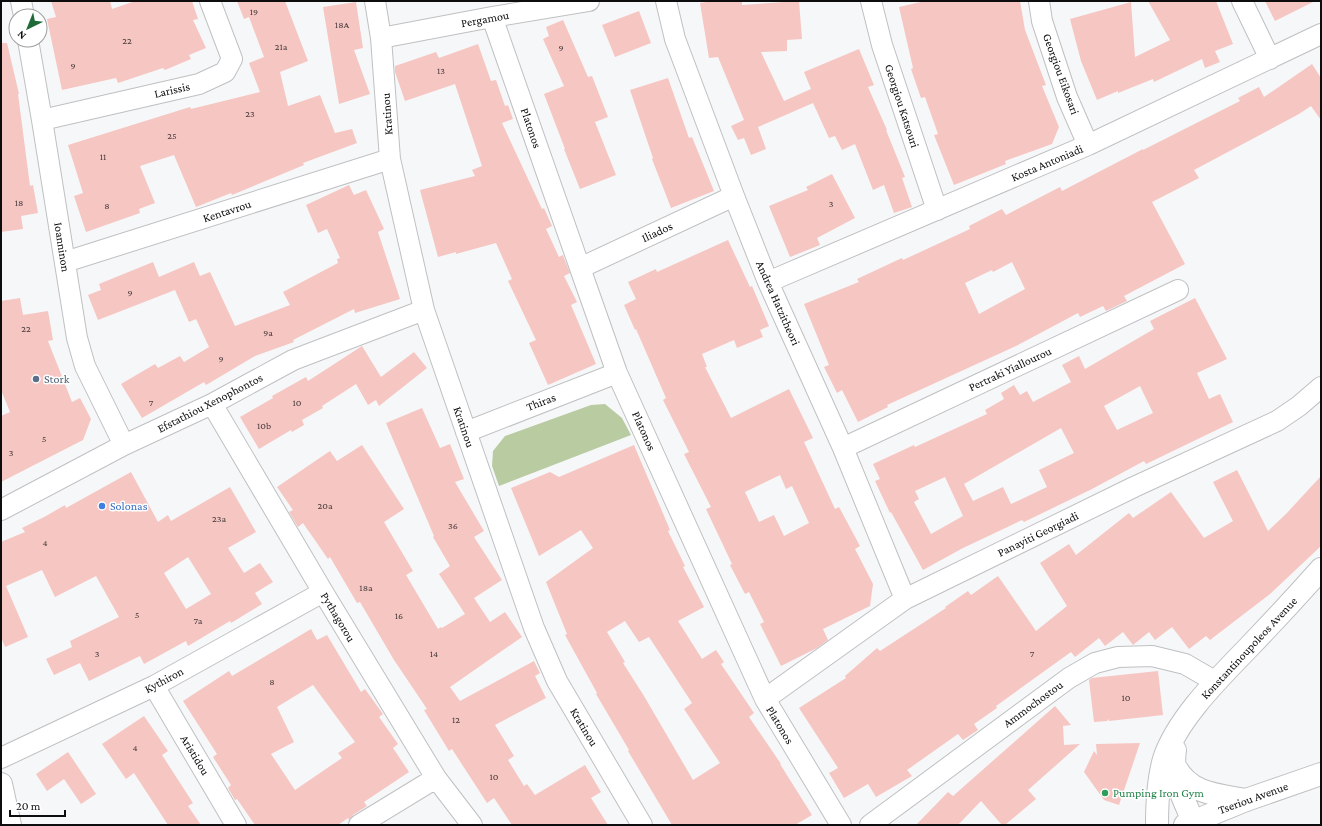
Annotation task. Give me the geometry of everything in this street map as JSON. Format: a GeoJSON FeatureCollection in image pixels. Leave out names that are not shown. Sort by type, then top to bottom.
{"type":"FeatureCollection","features":[{"type":"Feature","properties":{"kind":"street","name":"Larissis"},"geometry":{"type":"LineString","coordinates":[[42,120],[199,84],[225,72],[232,59],[210,1]]}},
{"type":"Feature","properties":{"kind":"street","name":"Kratinou"},"geometry":{"type":"LineString","coordinates":[[374,1],[381,38],[390,159],[424,310],[534,628],[557,681],[642,825]]}},
{"type":"Feature","properties":{"kind":"street","name":"Pergamou"},"geometry":{"type":"LineString","coordinates":[[381,38],[492,17],[589,1]]}},
{"type":"Feature","properties":{"kind":"street","name":"Andrea Hatzitheori"},"geometry":{"type":"LineString","coordinates":[[666,1],[675,39],[768,282],[842,448],[905,599]]}},
{"type":"Feature","properties":{"kind":"street","name":"Georgiou Katsouri"},"geometry":{"type":"LineString","coordinates":[[870,1],[882,45],[937,210]]}},
{"type":"Feature","properties":{"kind":"street","name":"Georgiou Eikosari"},"geometry":{"type":"LineString","coordinates":[[1039,1],[1042,21],[1067,97],[1088,145]]}},
{"type":"Feature","properties":{"kind":"street"},"geometry":{"type":"LineString","coordinates":[[1242,1],[1270,59]]}},
{"type":"Feature","properties":{"kind":"street","name":"Platonos"},"geometry":{"type":"LineString","coordinates":[[492,17],[617,373],[765,699],[841,825]]}},
{"type":"Feature","properties":{"kind":"street","name":"Kosta Antoniadi"},"geometry":{"type":"LineString","coordinates":[[768,282],[1088,145],[1321,34]]}},
{"type":"Feature","properties":{"kind":"street","name":"Ioanninon"},"geometry":{"type":"LineString","coordinates":[[29,48],[77,338],[85,366],[124,445]]}},
{"type":"Feature","properties":{"kind":"street","name":"Kentavrou"},"geometry":{"type":"LineString","coordinates":[[65,262],[390,159]]}},
{"type":"Feature","properties":{"kind":"street","name":"Iliados"},"geometry":{"type":"LineString","coordinates":[[580,268],[734,196]]}},
{"type":"Feature","properties":{"kind":"street","name":"Pertraki Yiallourou"},"geometry":{"type":"LineString","coordinates":[[842,448],[1178,290]]}},
{"type":"Feature","properties":{"kind":"street","name":"Efstathiou Xenophontos"},"geometry":{"type":"LineString","coordinates":[[1,510],[124,445],[212,404],[294,360],[424,310]]}},
{"type":"Feature","properties":{"kind":"street","name":"Thiras"},"geometry":{"type":"LineString","coordinates":[[466,432],[617,373]]}},
{"type":"Feature","properties":{"kind":"street","name":"Panayiti Georgiadi"},"geometry":{"type":"LineString","coordinates":[[765,699],[905,599],[1134,487],[1276,421],[1299,406],[1321,387]]}},
{"type":"Feature","properties":{"kind":"street","name":"Pythagorou"},"geometry":{"type":"LineString","coordinates":[[212,404],[323,592],[436,778],[472,825]]}},
{"type":"Feature","properties":{"kind":"street","name":"Konstantinoupoleos Avenue"},"geometry":{"type":"LineString","coordinates":[[1157,825],[1160,779],[1164,758],[1178,729],[1216,682],[1321,569]]}},
{"type":"Feature","properties":{"kind":"street","name":"Kythiron"},"geometry":{"type":"LineString","coordinates":[[1,758],[154,686],[323,592]]}},
{"type":"Feature","properties":{"kind":"street","name":"Ammochostou"},"geometry":{"type":"LineString","coordinates":[[870,825],[1069,678],[1095,663],[1118,657],[1152,656],[1184,664],[1216,682]]}},
{"type":"Feature","properties":{"kind":"street","name":"Aristidou"},"geometry":{"type":"LineString","coordinates":[[154,686],[236,825]]}},
{"type":"Feature","properties":{"kind":"street"},"geometry":{"type":"LineString","coordinates":[[1178,729],[1174,765],[1178,787],[1189,823]]}},
{"type":"Feature","properties":{"kind":"street"},"geometry":{"type":"LineString","coordinates":[[1174,765],[1182,778],[1208,794],[1246,800]]}},
{"type":"Feature","properties":{"kind":"street","name":"Tseriou Avenue"},"geometry":{"type":"LineString","coordinates":[[1189,823],[1246,800],[1311,777]]}},
{"type":"Feature","properties":{"kind":"street"},"geometry":{"type":"LineString","coordinates":[[358,825],[436,778]]}},
{"type":"Feature","properties":{"kind":"street"},"geometry":{"type":"LineString","coordinates":[[1,784],[10,825]]}},
{"type":"Feature","properties":{"kind":"green space"},"geometry":{"type":"Polygon","coordinates":[[[605,404],[622,418],[631,435],[499,486],[492,466],[493,451],[505,436],[591,405],[605,404]]]}},
{"type":"Feature","properties":{"kind":"building"},"geometry":{"type":"Polygon","coordinates":[[[51,1],[110,1],[112,9],[135,1],[192,1],[198,19],[193,20],[206,48],[189,55],[191,59],[165,70],[163,68],[118,83],[116,78],[62,90],[48,24],[48,19],[56,17],[51,1]]]}},
{"type":"Feature","properties":{"kind":"building"},"geometry":{"type":"Polygon","coordinates":[[[237,1],[285,1],[308,61],[280,72],[288,106],[320,95],[335,133],[352,129],[357,143],[303,163],[304,165],[232,195],[231,193],[196,207],[174,155],[140,166],[155,203],[139,209],[140,213],[86,232],[74,196],[83,193],[68,145],[190,107],[191,109],[260,92],[249,63],[264,57],[249,17],[244,19],[237,1]]]}},
{"type":"Feature","properties":{"kind":"building"},"geometry":{"type":"Polygon","coordinates":[[[713,1],[742,1],[742,5],[799,1],[802,39],[787,40],[787,51],[761,52],[784,101],[811,89],[804,72],[859,49],[874,85],[868,87],[887,130],[905,177],[902,178],[912,207],[894,213],[884,185],[873,190],[855,144],[842,150],[835,136],[829,138],[813,103],[758,127],[766,149],[751,155],[744,138],[738,140],[731,126],[744,120],[718,57],[709,58],[700,3],[713,1]]]}},
{"type":"Feature","properties":{"kind":"building"},"geometry":{"type":"Polygon","coordinates":[[[925,1],[1020,1],[1025,30],[1046,85],[1042,86],[1059,127],[1052,144],[1005,161],[1006,164],[954,185],[934,135],[938,134],[925,97],[921,98],[911,69],[913,68],[899,7],[925,1]]]}},
{"type":"Feature","properties":{"kind":"building"},"geometry":{"type":"Polygon","coordinates":[[[1148,1],[1216,1],[1233,44],[1215,51],[1220,62],[1205,68],[1202,59],[1154,82],[1153,79],[1097,100],[1081,61],[1070,19],[1131,2],[1135,57],[1170,40],[1148,1]]]}},
{"type":"Feature","properties":{"kind":"building"},"geometry":{"type":"Polygon","coordinates":[[[1265,1],[1315,1],[1275,21],[1265,1]]]}},
{"type":"Feature","properties":{"kind":"building"},"geometry":{"type":"Polygon","coordinates":[[[356,2],[363,48],[354,50],[370,94],[339,104],[323,7],[356,2]]]}},
{"type":"Feature","properties":{"kind":"building"},"geometry":{"type":"Polygon","coordinates":[[[639,11],[651,43],[615,57],[602,25],[639,11]]]}},
{"type":"Feature","properties":{"kind":"building"},"geometry":{"type":"Polygon","coordinates":[[[563,20],[588,77],[592,76],[608,117],[595,122],[616,175],[580,189],[544,94],[564,86],[543,39],[549,36],[546,27],[563,20]]]}},
{"type":"Feature","properties":{"kind":"building"},"geometry":{"type":"Polygon","coordinates":[[[1,43],[7,43],[19,94],[30,186],[33,185],[38,213],[21,216],[23,229],[1,232],[1,43]]]}},
{"type":"Feature","properties":{"kind":"building"},"geometry":{"type":"Polygon","coordinates":[[[478,44],[491,81],[496,80],[505,106],[508,105],[513,119],[502,123],[542,209],[544,208],[552,226],[546,229],[559,257],[563,255],[570,273],[564,276],[577,302],[571,305],[596,364],[548,385],[529,343],[536,340],[508,281],[512,279],[496,243],[456,254],[456,252],[438,257],[420,190],[475,176],[472,170],[482,166],[455,84],[405,101],[395,72],[395,66],[436,52],[439,58],[478,44]]]}},
{"type":"Feature","properties":{"kind":"building"},"geometry":{"type":"Polygon","coordinates":[[[1312,64],[1321,78],[1321,120],[1311,106],[1299,114],[1194,170],[1199,178],[1152,202],[1185,264],[1124,296],[1127,301],[1106,311],[1103,306],[1080,317],[1078,313],[1016,346],[887,405],[888,407],[858,422],[842,390],[837,393],[824,367],[829,365],[804,304],[859,282],[857,279],[902,258],[903,260],[970,229],[969,226],[1002,209],[1006,215],[1060,187],[1062,191],[1240,101],[1238,98],[1259,87],[1264,97],[1312,64]],[[1012,262],[993,272],[992,270],[965,283],[979,314],[1025,289],[1012,262]]]}},
{"type":"Feature","properties":{"kind":"building"},"geometry":{"type":"Polygon","coordinates":[[[668,78],[689,138],[692,137],[714,191],[671,208],[652,159],[653,158],[630,90],[668,78]]]}},
{"type":"Feature","properties":{"kind":"building"},"geometry":{"type":"Polygon","coordinates":[[[832,174],[855,218],[817,238],[820,245],[790,257],[769,206],[808,190],[806,187],[832,174]]]}},
{"type":"Feature","properties":{"kind":"building"},"geometry":{"type":"Polygon","coordinates":[[[349,185],[354,195],[366,190],[384,229],[378,232],[400,299],[355,313],[354,309],[293,340],[294,342],[255,356],[206,385],[204,382],[142,418],[121,384],[155,364],[158,368],[180,356],[184,362],[209,347],[196,319],[189,322],[175,290],[98,320],[88,295],[101,290],[99,284],[153,262],[159,277],[194,262],[200,276],[210,272],[235,326],[290,305],[283,292],[338,263],[337,259],[340,258],[327,229],[318,233],[306,205],[349,185]]]}},
{"type":"Feature","properties":{"kind":"building"},"geometry":{"type":"Polygon","coordinates":[[[728,240],[750,287],[752,286],[769,326],[760,330],[763,337],[737,348],[734,340],[702,354],[707,367],[705,367],[731,418],[789,389],[813,438],[804,442],[835,509],[839,507],[860,546],[855,549],[873,584],[870,606],[823,629],[828,640],[817,648],[781,666],[760,624],[764,622],[749,592],[745,594],[730,565],[732,564],[706,509],[711,507],[684,454],[689,452],[663,400],[666,398],[624,305],[636,299],[628,282],[656,269],[657,272],[728,240]],[[780,475],[745,492],[759,522],[774,515],[784,536],[809,523],[792,486],[786,489],[780,475]]]}},
{"type":"Feature","properties":{"kind":"building"},"geometry":{"type":"Polygon","coordinates":[[[20,298],[23,315],[48,311],[53,340],[48,341],[72,402],[80,398],[91,419],[83,440],[1,482],[1,416],[10,412],[1,390],[1,301],[20,298]]]}},
{"type":"Feature","properties":{"kind":"building"},"geometry":{"type":"Polygon","coordinates":[[[1195,298],[1227,359],[1197,373],[1209,399],[1220,394],[1233,422],[1146,464],[1144,461],[1092,489],[1024,522],[1022,520],[963,548],[923,570],[891,512],[890,513],[875,481],[880,479],[873,464],[914,445],[915,447],[987,414],[985,410],[1004,399],[1001,393],[1014,385],[1020,395],[1027,391],[1033,402],[1071,382],[1062,365],[1079,356],[1085,369],[1154,329],[1150,321],[1195,298]],[[1140,386],[1104,406],[1117,430],[1153,413],[1140,386]],[[1061,428],[964,484],[973,501],[1003,487],[1011,504],[1047,487],[1039,470],[1074,453],[1061,428]],[[945,477],[915,491],[919,499],[914,502],[931,534],[963,516],[945,477]]]}},
{"type":"Feature","properties":{"kind":"building"},"geometry":{"type":"Polygon","coordinates":[[[362,346],[381,377],[414,352],[427,368],[379,406],[376,400],[368,405],[356,384],[322,406],[323,408],[302,420],[304,425],[292,432],[291,430],[259,449],[240,417],[273,398],[272,396],[306,377],[308,381],[362,346]]]}},
{"type":"Feature","properties":{"kind":"building"},"geometry":{"type":"Polygon","coordinates":[[[422,408],[440,448],[450,444],[464,479],[455,482],[484,531],[474,537],[502,580],[474,598],[490,622],[505,612],[522,637],[450,687],[460,701],[534,661],[540,673],[535,676],[546,698],[495,725],[514,756],[508,760],[524,786],[527,784],[535,795],[585,765],[601,792],[591,798],[608,825],[512,825],[494,798],[487,803],[452,749],[449,751],[424,710],[427,709],[394,660],[360,602],[357,603],[330,557],[328,559],[303,523],[298,527],[289,512],[293,510],[277,487],[330,451],[337,461],[362,445],[404,509],[384,522],[413,571],[406,575],[438,629],[441,627],[442,628],[465,614],[439,574],[450,566],[433,537],[434,536],[386,423],[422,408]]]}},
{"type":"Feature","properties":{"kind":"building"},"geometry":{"type":"Polygon","coordinates":[[[634,445],[670,530],[668,531],[685,566],[683,567],[704,607],[678,621],[702,659],[716,650],[724,662],[721,664],[754,713],[749,717],[781,764],[812,815],[795,825],[672,825],[628,751],[629,750],[596,694],[597,693],[565,635],[567,634],[546,582],[593,548],[581,530],[539,556],[511,488],[550,472],[559,477],[634,445]],[[625,621],[607,632],[625,662],[623,663],[693,780],[720,763],[684,709],[692,703],[649,637],[639,642],[625,621]]]}},
{"type":"Feature","properties":{"kind":"building"},"geometry":{"type":"Polygon","coordinates":[[[1237,470],[1268,531],[1321,476],[1321,546],[1270,594],[1210,640],[1206,636],[1189,649],[1172,627],[1155,640],[1149,632],[1133,645],[1123,632],[1105,646],[1099,638],[1075,657],[1071,652],[996,706],[997,708],[974,724],[978,730],[963,740],[958,734],[907,770],[912,776],[876,797],[868,784],[844,798],[829,773],[838,768],[799,708],[846,678],[845,676],[877,648],[880,651],[946,608],[945,607],[968,591],[971,595],[998,576],[1036,631],[1067,606],[1040,563],[1069,544],[1076,555],[1129,513],[1133,518],[1171,492],[1204,538],[1233,521],[1213,482],[1237,470]]]}},
{"type":"Feature","properties":{"kind":"building"},"geometry":{"type":"Polygon","coordinates":[[[131,472],[158,522],[168,515],[171,521],[230,487],[256,532],[228,548],[244,573],[260,563],[273,582],[255,593],[262,604],[231,623],[230,621],[188,646],[186,641],[144,664],[140,656],[89,681],[80,663],[54,675],[46,659],[72,647],[70,641],[119,617],[96,576],[55,597],[42,570],[6,586],[28,637],[5,647],[1,637],[1,542],[25,532],[22,528],[65,505],[66,508],[131,472]],[[188,557],[164,573],[186,609],[211,594],[188,557]]]}},
{"type":"Feature","properties":{"kind":"building"},"geometry":{"type":"Polygon","coordinates":[[[311,629],[317,640],[327,635],[361,692],[365,689],[383,714],[379,717],[398,744],[393,748],[409,772],[364,802],[367,806],[353,815],[349,820],[348,818],[338,825],[255,825],[237,799],[235,800],[228,788],[231,785],[213,757],[217,754],[183,701],[229,671],[232,676],[311,629]],[[313,685],[277,707],[294,742],[271,754],[295,790],[342,758],[338,753],[355,742],[313,685]]]}},
{"type":"Feature","properties":{"kind":"building"},"geometry":{"type":"Polygon","coordinates":[[[1158,671],[1163,715],[1109,721],[1109,719],[1107,721],[1094,722],[1089,680],[1092,678],[1158,671]]]}},
{"type":"Feature","properties":{"kind":"building"},"geometry":{"type":"Polygon","coordinates":[[[1055,706],[1071,725],[1063,726],[1064,745],[1080,744],[1028,790],[1036,799],[1005,825],[1002,825],[981,801],[958,825],[916,825],[948,792],[953,796],[1055,706]]]}},
{"type":"Feature","properties":{"kind":"building"},"geometry":{"type":"Polygon","coordinates":[[[144,716],[168,751],[162,755],[193,803],[188,806],[201,825],[168,825],[134,773],[126,779],[102,744],[144,716]]]}},
{"type":"Feature","properties":{"kind":"building"},"geometry":{"type":"Polygon","coordinates":[[[1140,743],[1119,805],[1104,800],[1084,772],[1094,751],[1097,755],[1096,744],[1140,743]]]}},
{"type":"Feature","properties":{"kind":"building"},"geometry":{"type":"Polygon","coordinates":[[[68,752],[96,794],[81,804],[64,779],[47,791],[36,774],[68,752]]]}},
{"type":"Feature","properties":{"kind":"place","name":"Stork"},"geometry":{"type":"Point","coordinates":[36,379]}},
{"type":"Feature","properties":{"kind":"place","name":"Solonas"},"geometry":{"type":"Point","coordinates":[102,506]}},
{"type":"Feature","properties":{"kind":"place","name":"Pumping Iron Gym"},"geometry":{"type":"Point","coordinates":[1105,793]}}]}
